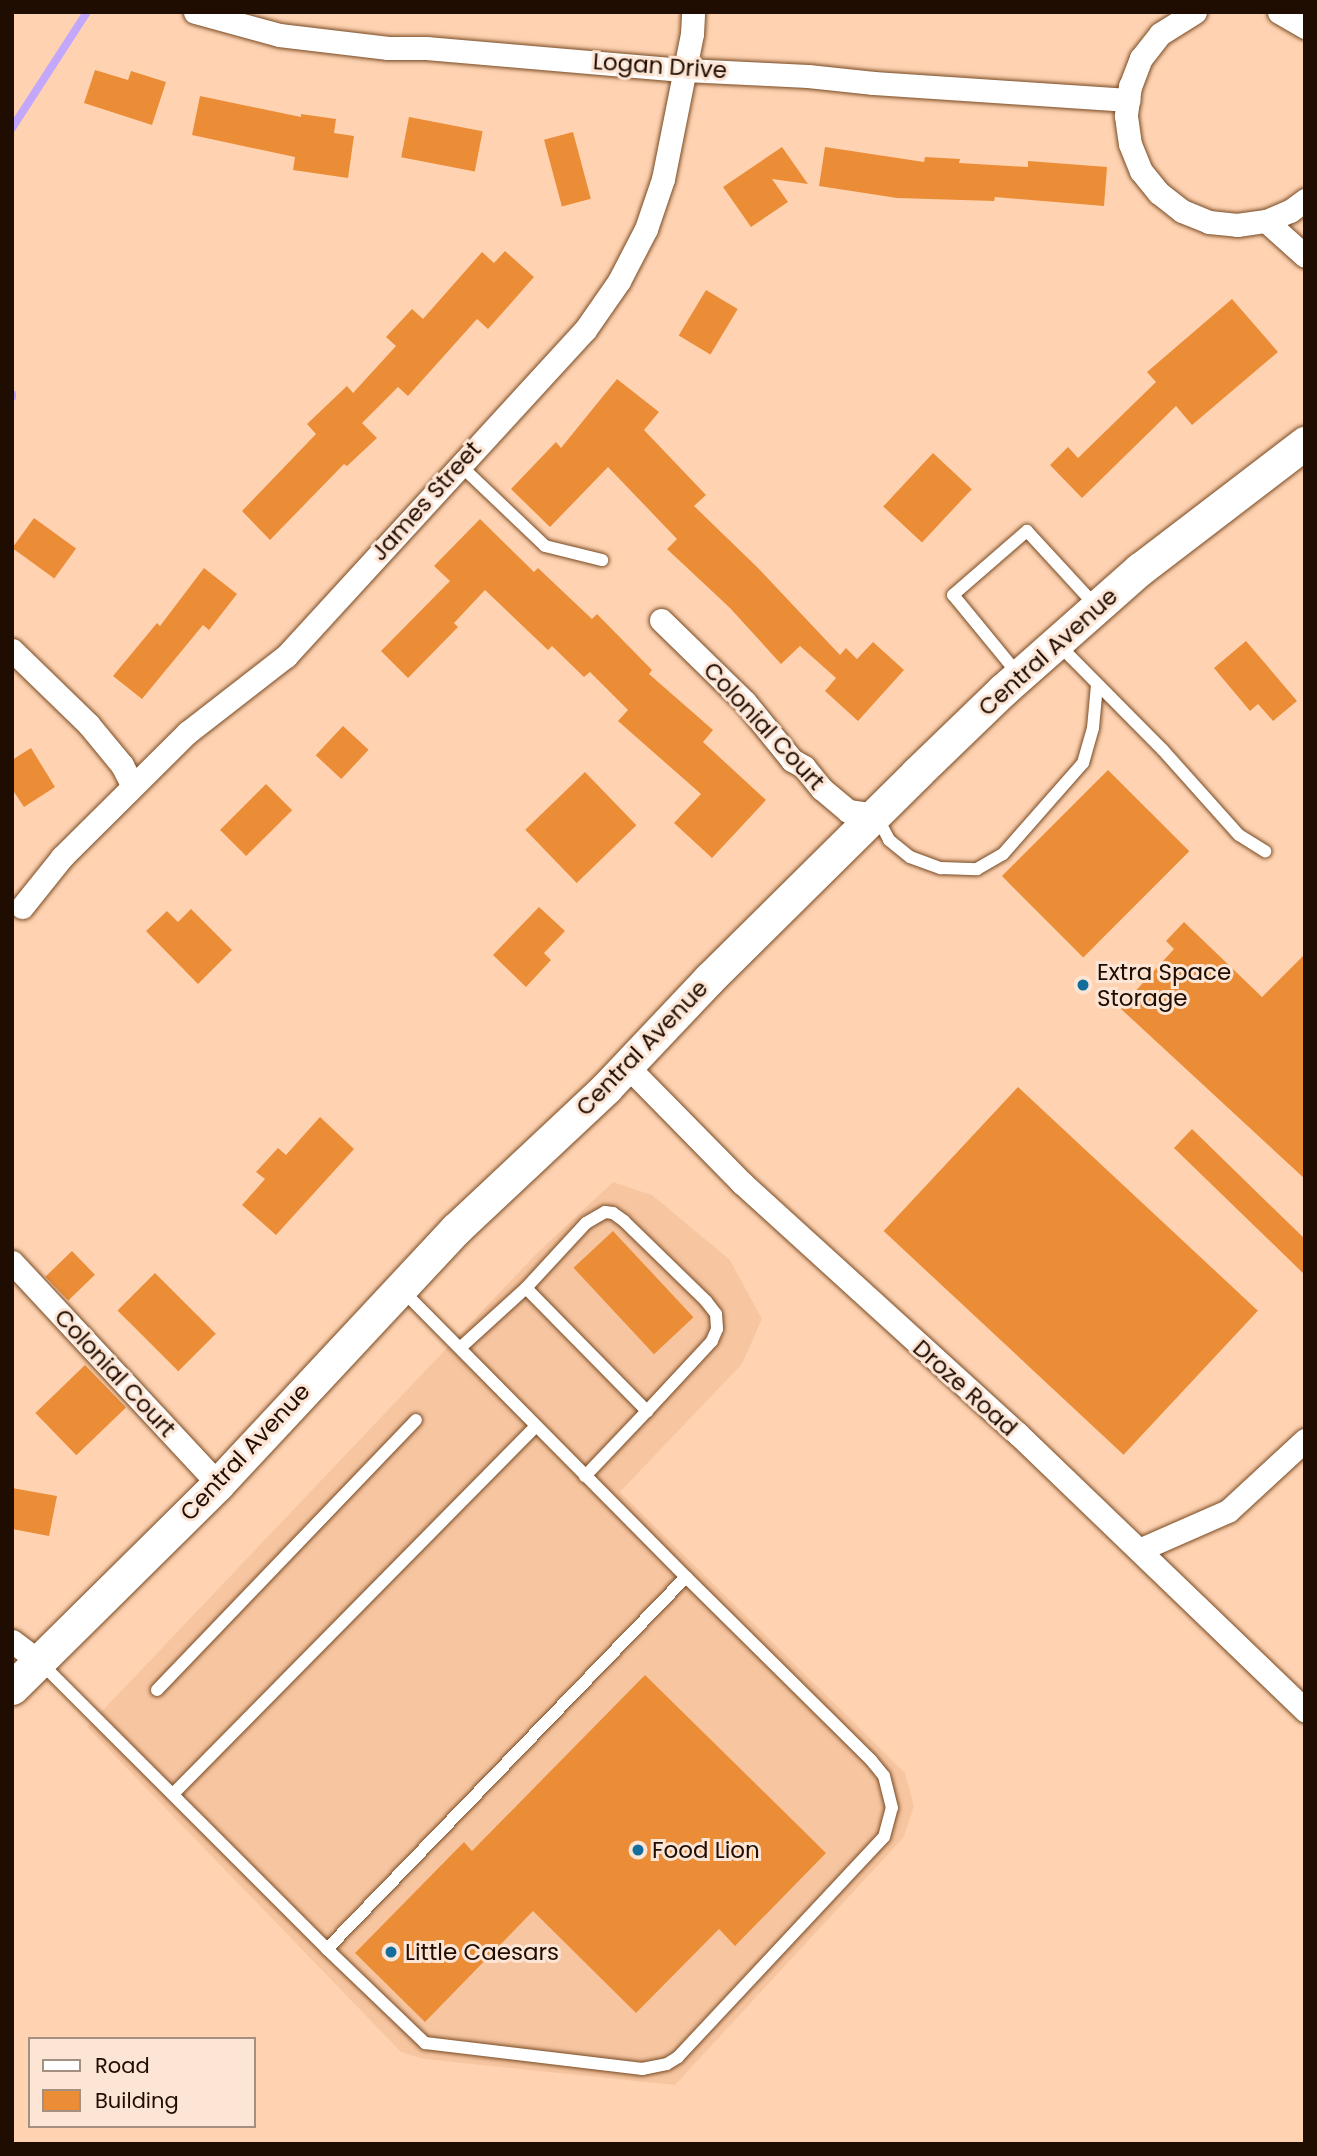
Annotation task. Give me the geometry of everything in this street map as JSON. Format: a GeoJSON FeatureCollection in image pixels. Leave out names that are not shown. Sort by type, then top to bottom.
{"type":"FeatureCollection","features":[{"type":"Feature","properties":{"kind":"street","name":"Logan Drive"},"geometry":{"type":"LineString","coordinates":[[195,12],[279,35],[388,48],[426,48],[685,70],[808,76],[1128,100]]}},
{"type":"Feature","properties":{"kind":"street","name":"James Street"},"geometry":{"type":"LineString","coordinates":[[22,907],[62,857],[132,785],[188,732],[286,656],[563,356],[620,281],[646,229],[663,179],[692,34],[693,12]]}},
{"type":"Feature","properties":{"kind":"street"},"geometry":{"type":"LineString","coordinates":[[1195,12],[1184,16],[1160,34],[1141,58],[1129,86],[1126,116],[1130,144],[1141,171],[1159,193],[1182,211],[1209,222],[1237,225],[1266,221],[1290,211],[1305,200]]}},
{"type":"Feature","properties":{"kind":"street"},"geometry":{"type":"LineString","coordinates":[[1266,221],[1305,256]]}},
{"type":"Feature","properties":{"kind":"street","name":"Central Avenue"},"geometry":{"type":"LineString","coordinates":[[12,1688],[218,1484],[456,1229],[606,1088],[876,815],[1019,676],[1191,529],[1305,443]]}},
{"type":"Feature","properties":{"kind":"street","name":"Colonial Court"},"geometry":{"type":"LineString","coordinates":[[661,620],[745,702],[792,760],[804,767],[822,789],[848,811],[876,815]]}},
{"type":"Feature","properties":{"kind":"street"},"geometry":{"type":"LineString","coordinates":[[12,650],[89,725],[122,765],[132,785]]}},
{"type":"Feature","properties":{"kind":"street","name":"Droze Road"},"geometry":{"type":"LineString","coordinates":[[626,1065],[741,1183],[1017,1433],[1305,1710]]}},
{"type":"Feature","properties":{"kind":"street","name":"Colonial Court"},"geometry":{"type":"LineString","coordinates":[[12,1262],[218,1484]]}},
{"type":"Feature","properties":{"kind":"street"},"geometry":{"type":"LineString","coordinates":[[1139,1550],[1228,1511],[1305,1440]]}},
{"type":"Feature","properties":{"kind":"street"},"geometry":{"type":"LineString","coordinates":[[12,1641],[39,1661]]}},
{"type":"Feature","properties":{"kind":"lane"},"geometry":{"type":"LineString","coordinates":[[460,465],[545,547],[602,560]]}},
{"type":"Feature","properties":{"kind":"lane"},"geometry":{"type":"LineString","coordinates":[[1019,676],[953,596],[1027,531],[1098,608]]}},
{"type":"Feature","properties":{"kind":"lane"},"geometry":{"type":"LineString","coordinates":[[1058,643],[1162,749],[1239,835],[1265,851]]}},
{"type":"Feature","properties":{"kind":"lane"},"geometry":{"type":"LineString","coordinates":[[876,815],[889,840],[910,858],[941,868],[977,869],[1003,853],[1083,763],[1093,728],[1097,685]]}},
{"type":"Feature","properties":{"kind":"lane"},"geometry":{"type":"LineString","coordinates":[[460,1348],[526,1288],[586,1223],[605,1212],[613,1213],[624,1221],[706,1301],[716,1314],[717,1329],[712,1341],[585,1476]]}},
{"type":"Feature","properties":{"kind":"lane"},"geometry":{"type":"LineString","coordinates":[[39,1661],[327,1949],[425,2043],[642,2070],[667,2064],[678,2057],[884,1837],[892,1808],[884,1776],[400,1288]]}},
{"type":"Feature","properties":{"kind":"lane"},"geometry":{"type":"LineString","coordinates":[[526,1288],[647,1411]]}},
{"type":"Feature","properties":{"kind":"lane"},"geometry":{"type":"LineString","coordinates":[[158,1690],[416,1420]]}},
{"type":"Feature","properties":{"kind":"lane"},"geometry":{"type":"LineString","coordinates":[[173,1794],[536,1426]]}},
{"type":"Feature","properties":{"kind":"lane"},"geometry":{"type":"LineString","coordinates":[[327,1949],[686,1577]]}},
{"type":"Feature","properties":{"kind":"shaded area"},"geometry":{"type":"Polygon","coordinates":[[[613,1182],[652,1195],[730,1260],[762,1319],[742,1364],[620,1492],[905,1773],[914,1806],[904,1837],[675,2085],[424,2059],[401,2052],[87,1727],[536,1254],[613,1182]]]}},
{"type":"Feature","properties":{"kind":"building"},"geometry":{"type":"Polygon","coordinates":[[[95,70],[128,80],[131,71],[166,82],[152,125],[84,103],[95,70]]]}},
{"type":"Feature","properties":{"kind":"building"},"geometry":{"type":"Polygon","coordinates":[[[200,96],[301,117],[301,114],[336,119],[334,133],[354,136],[348,178],[293,170],[295,157],[192,135],[200,96]]]}},
{"type":"Feature","properties":{"kind":"building"},"geometry":{"type":"Polygon","coordinates":[[[409,117],[483,131],[475,172],[401,157],[409,117]]]}},
{"type":"Feature","properties":{"kind":"building"},"geometry":{"type":"Polygon","coordinates":[[[573,132],[591,199],[562,206],[544,140],[573,132]]]}},
{"type":"Feature","properties":{"kind":"building"},"geometry":{"type":"Polygon","coordinates":[[[782,147],[808,184],[772,179],[788,202],[751,227],[723,187],[782,147]]]}},
{"type":"Feature","properties":{"kind":"building"},"geometry":{"type":"Polygon","coordinates":[[[825,147],[924,162],[925,157],[960,159],[959,163],[1028,167],[1028,161],[1107,167],[1104,206],[995,197],[994,201],[897,198],[819,186],[825,147]]]}},
{"type":"Feature","properties":{"kind":"building"},"geometry":{"type":"Polygon","coordinates":[[[505,251],[534,277],[488,329],[477,319],[408,396],[398,387],[362,423],[377,438],[347,466],[344,464],[270,540],[242,511],[316,434],[307,424],[347,386],[353,393],[396,346],[386,337],[412,309],[423,319],[482,252],[494,263],[505,251]]]}},
{"type":"Feature","properties":{"kind":"building"},"geometry":{"type":"Polygon","coordinates":[[[706,290],[738,309],[710,354],[679,335],[706,290]]]}},
{"type":"Feature","properties":{"kind":"building"},"geometry":{"type":"Polygon","coordinates":[[[1232,299],[1278,352],[1192,425],[1176,406],[1082,498],[1050,465],[1068,447],[1078,458],[1156,382],[1147,372],[1232,299]]]}},
{"type":"Feature","properties":{"kind":"building"},"geometry":{"type":"Polygon","coordinates":[[[617,379],[659,412],[644,430],[706,495],[694,506],[758,568],[840,655],[846,648],[857,659],[873,642],[904,670],[858,721],[825,691],[836,678],[800,646],[781,664],[730,608],[667,549],[677,539],[608,467],[550,527],[511,489],[556,442],[561,448],[617,379]]]}},
{"type":"Feature","properties":{"kind":"building"},"geometry":{"type":"Polygon","coordinates":[[[933,453],[972,489],[922,543],[883,506],[933,453]]]}},
{"type":"Feature","properties":{"kind":"building"},"geometry":{"type":"Polygon","coordinates":[[[34,518],[76,549],[54,578],[12,548],[34,518]]]}},
{"type":"Feature","properties":{"kind":"building"},"geometry":{"type":"Polygon","coordinates":[[[480,519],[534,572],[538,568],[592,619],[597,614],[652,670],[649,674],[713,730],[703,742],[766,800],[712,858],[674,823],[701,794],[618,721],[628,710],[590,672],[584,677],[552,646],[548,650],[485,590],[454,623],[458,627],[408,678],[381,651],[450,581],[434,566],[480,519]]]}},
{"type":"Feature","properties":{"kind":"building"},"geometry":{"type":"Polygon","coordinates":[[[204,568],[237,594],[209,630],[203,625],[142,699],[113,676],[157,623],[160,626],[204,568]]]}},
{"type":"Feature","properties":{"kind":"building"},"geometry":{"type":"Polygon","coordinates":[[[1246,641],[1297,701],[1273,721],[1258,704],[1250,711],[1214,668],[1246,641]]]}},
{"type":"Feature","properties":{"kind":"building"},"geometry":{"type":"Polygon","coordinates":[[[343,726],[369,750],[341,779],[316,755],[343,726]]]}},
{"type":"Feature","properties":{"kind":"building"},"geometry":{"type":"Polygon","coordinates":[[[31,748],[55,787],[24,807],[12,789],[12,760],[31,748]]]}},
{"type":"Feature","properties":{"kind":"building"},"geometry":{"type":"Polygon","coordinates":[[[1108,770],[1189,851],[1083,957],[1002,876],[1108,770]]]}},
{"type":"Feature","properties":{"kind":"building"},"geometry":{"type":"Polygon","coordinates":[[[585,772],[636,825],[577,883],[525,830],[585,772]]]}},
{"type":"Feature","properties":{"kind":"building"},"geometry":{"type":"Polygon","coordinates":[[[266,784],[292,810],[246,856],[220,830],[266,784]]]}},
{"type":"Feature","properties":{"kind":"building"},"geometry":{"type":"Polygon","coordinates":[[[539,907],[565,931],[544,953],[551,960],[526,987],[493,955],[539,907]]]}},
{"type":"Feature","properties":{"kind":"building"},"geometry":{"type":"Polygon","coordinates":[[[191,909],[232,950],[198,984],[146,931],[167,911],[178,922],[191,909]]]}},
{"type":"Feature","properties":{"kind":"building"},"geometry":{"type":"Polygon","coordinates":[[[1184,922],[1262,997],[1305,954],[1305,1179],[1120,1008],[1174,949],[1166,941],[1184,922]]]}},
{"type":"Feature","properties":{"kind":"building"},"geometry":{"type":"Polygon","coordinates":[[[1018,1087],[1258,1311],[1124,1455],[884,1231],[1018,1087]]]}},
{"type":"Feature","properties":{"kind":"building"},"geometry":{"type":"Polygon","coordinates":[[[320,1117],[354,1149],[276,1235],[242,1205],[265,1179],[256,1172],[278,1148],[286,1155],[320,1117]]]}},
{"type":"Feature","properties":{"kind":"building"},"geometry":{"type":"Polygon","coordinates":[[[1192,1129],[1305,1239],[1305,1275],[1174,1148],[1192,1129]]]}},
{"type":"Feature","properties":{"kind":"building"},"geometry":{"type":"Polygon","coordinates":[[[613,1231],[693,1317],[654,1354],[574,1268],[613,1231]]]}},
{"type":"Feature","properties":{"kind":"building"},"geometry":{"type":"Polygon","coordinates":[[[72,1251],[95,1275],[68,1300],[45,1277],[72,1251]]]}},
{"type":"Feature","properties":{"kind":"building"},"geometry":{"type":"Polygon","coordinates":[[[155,1273],[216,1334],[178,1371],[118,1310],[155,1273]]]}},
{"type":"Feature","properties":{"kind":"building"},"geometry":{"type":"Polygon","coordinates":[[[85,1365],[126,1407],[76,1455],[35,1413],[85,1365]]]}},
{"type":"Feature","properties":{"kind":"building"},"geometry":{"type":"Polygon","coordinates":[[[12,1488],[57,1496],[49,1536],[12,1529],[12,1488]]]}},
{"type":"Feature","properties":{"kind":"building"},"geometry":{"type":"Polygon","coordinates":[[[645,1675],[826,1853],[735,1946],[719,1929],[636,2013],[533,1911],[425,2022],[355,1953],[464,1842],[472,1851],[645,1675]]]}},
{"type":"Feature","properties":{"kind":"waterway"},"geometry":{"type":"LineString","coordinates":[[12,128],[87,12]]}},
{"type":"Feature","properties":{"kind":"place","name":"Extra Space Storage"},"geometry":{"type":"Point","coordinates":[1083,985]}},
{"type":"Feature","properties":{"kind":"place","name":"Food Lion"},"geometry":{"type":"Point","coordinates":[638,1850]}},
{"type":"Feature","properties":{"kind":"place","name":"Little Caesars"},"geometry":{"type":"Point","coordinates":[391,1952]}}]}
